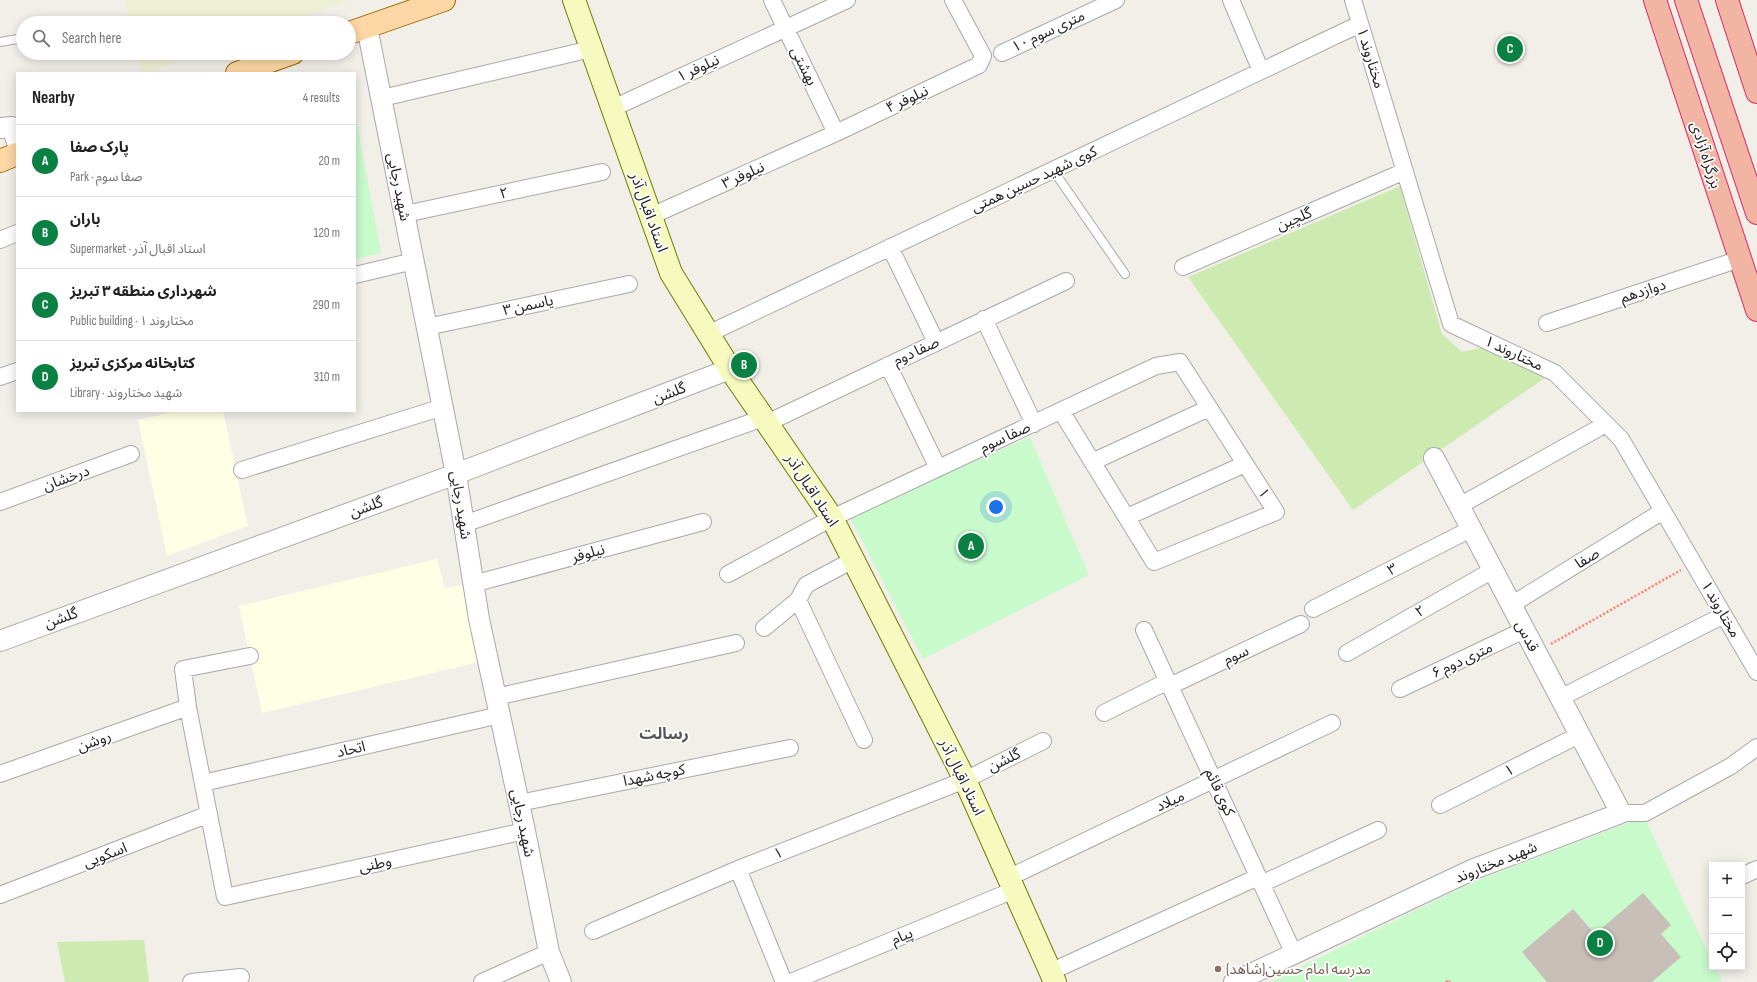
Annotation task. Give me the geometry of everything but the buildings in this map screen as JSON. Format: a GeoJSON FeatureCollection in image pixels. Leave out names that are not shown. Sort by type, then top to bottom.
{"type":"FeatureCollection","features":[{"type":"Feature","properties":{"kind":"highway","name":"بزرگراه آزادی"},"geometry":{"type":"LineString","coordinates":[[1655,0],[1757,310]]}},
{"type":"Feature","properties":{"kind":"highway","name":"بزرگراه آزادی"},"geometry":{"type":"LineString","coordinates":[[1686,0],[1757,213]]}},
{"type":"Feature","properties":{"kind":"highway"},"geometry":{"type":"LineString","coordinates":[[1728,0],[1757,92]]}},
{"type":"Feature","properties":{"kind":"main road","name":"استاد اقبال آذر"},"geometry":{"type":"LineString","coordinates":[[574,0],[611,109],[671,273],[730,369],[832,518],[965,780],[1052,977]]}},
{"type":"Feature","properties":{"kind":"main road"},"geometry":{"type":"LineString","coordinates":[[358,30],[436,1]]}},
{"type":"Feature","properties":{"kind":"main road"},"geometry":{"type":"LineString","coordinates":[[240,72],[273,60]]}},
{"type":"Feature","properties":{"kind":"main road"},"geometry":{"type":"LineString","coordinates":[[0,161],[16,154]]}},
{"type":"Feature","properties":{"kind":"street","name":"بهشتی"},"geometry":{"type":"LineString","coordinates":[[772,0],[836,132]]}},
{"type":"Feature","properties":{"kind":"street","name":"نیلوفر ۱"},"geometry":{"type":"LineString","coordinates":[[611,109],[847,0]]}},
{"type":"Feature","properties":{"kind":"street","name":"نیلوفر ۴"},"geometry":{"type":"LineString","coordinates":[[836,132],[979,65],[983,56],[953,0]]}},
{"type":"Feature","properties":{"kind":"street","name":"۱۰ متری سوم"},"geometry":{"type":"LineString","coordinates":[[1002,53],[1116,0]]}},
{"type":"Feature","properties":{"kind":"street"},"geometry":{"type":"LineString","coordinates":[[1231,0],[1261,71]]}},
{"type":"Feature","properties":{"kind":"street","name":"مختاروند ۱"},"geometry":{"type":"LineString","coordinates":[[1353,0],[1406,171],[1451,324],[1555,372],[1621,439],[1757,672]]}},
{"type":"Feature","properties":{"kind":"street","name":"کوی شهید حسین همتی"},"geometry":{"type":"LineString","coordinates":[[708,334],[1360,24]]}},
{"type":"Feature","properties":{"kind":"street","name":"شهید رجایی"},"geometry":{"type":"LineString","coordinates":[[358,30],[382,98],[456,474],[479,619],[525,831],[549,952],[561,982]]}},
{"type":"Feature","properties":{"kind":"street"},"geometry":{"type":"LineString","coordinates":[[382,98],[591,49]]}},
{"type":"Feature","properties":{"kind":"street"},"geometry":{"type":"LineString","coordinates":[[0,128],[12,127],[16,139]]}},
{"type":"Feature","properties":{"kind":"street","name":"نیلوفر ۳"},"geometry":{"type":"LineString","coordinates":[[651,216],[836,132]]}},
{"type":"Feature","properties":{"kind":"street","name":"گلچین"},"geometry":{"type":"LineString","coordinates":[[1183,267],[1406,171]]}},
{"type":"Feature","properties":{"kind":"street","name":"۲"},"geometry":{"type":"LineString","coordinates":[[405,214],[602,172]]}},
{"type":"Feature","properties":{"kind":"street"},"geometry":{"type":"LineString","coordinates":[[0,240],[16,233]]}},
{"type":"Feature","properties":{"kind":"street"},"geometry":{"type":"LineString","coordinates":[[890,248],[936,342]]}},
{"type":"Feature","properties":{"kind":"street","name":"دوازدهم"},"geometry":{"type":"LineString","coordinates":[[1547,323],[1740,259]]}},
{"type":"Feature","properties":{"kind":"street"},"geometry":{"type":"LineString","coordinates":[[356,275],[414,261]]}},
{"type":"Feature","properties":{"kind":"street","name":"صفا دوم"},"geometry":{"type":"LineString","coordinates":[[464,524],[765,420],[1066,281]]}},
{"type":"Feature","properties":{"kind":"street","name":"یاسمن ۳"},"geometry":{"type":"LineString","coordinates":[[427,327],[629,284]]}},
{"type":"Feature","properties":{"kind":"street"},"geometry":{"type":"LineString","coordinates":[[984,319],[1034,424]]}},
{"type":"Feature","properties":{"kind":"street","name":"صفا سوم"},"geometry":{"type":"LineString","coordinates":[[728,574],[832,518],[938,468],[1156,366],[1180,362]]}},
{"type":"Feature","properties":{"kind":"street","name":"۱"},"geometry":{"type":"LineString","coordinates":[[1127,517],[1154,562],[1276,512],[1180,362]]}},
{"type":"Feature","properties":{"kind":"street"},"geometry":{"type":"LineString","coordinates":[[888,364],[938,468]]}},
{"type":"Feature","properties":{"kind":"street","name":"گلشن"},"geometry":{"type":"LineString","coordinates":[[0,640],[456,474],[730,369]]}},
{"type":"Feature","properties":{"kind":"street"},"geometry":{"type":"LineString","coordinates":[[0,377],[16,371]]}},
{"type":"Feature","properties":{"kind":"street"},"geometry":{"type":"LineString","coordinates":[[242,470],[443,407]]}},
{"type":"Feature","properties":{"kind":"street"},"geometry":{"type":"LineString","coordinates":[[1092,462],[1209,408]]}},
{"type":"Feature","properties":{"kind":"street"},"geometry":{"type":"LineString","coordinates":[[1061,411],[1127,517],[1245,464]]}},
{"type":"Feature","properties":{"kind":"street"},"geometry":{"type":"LineString","coordinates":[[1459,506],[1606,424]]}},
{"type":"Feature","properties":{"kind":"street","name":"درخشان"},"geometry":{"type":"LineString","coordinates":[[0,502],[131,454]]}},
{"type":"Feature","properties":{"kind":"street","name":"قدس"},"geometry":{"type":"LineString","coordinates":[[1434,458],[1621,814]]}},
{"type":"Feature","properties":{"kind":"street","name":"صفا"},"geometry":{"type":"LineString","coordinates":[[1511,605],[1663,511]]}},
{"type":"Feature","properties":{"kind":"street","name":"نیلوفر"},"geometry":{"type":"LineString","coordinates":[[473,584],[703,522]]}},
{"type":"Feature","properties":{"kind":"street","name":"۳"},"geometry":{"type":"LineString","coordinates":[[1313,609],[1471,529]]}},
{"type":"Feature","properties":{"kind":"street"},"geometry":{"type":"LineString","coordinates":[[764,628],[798,600],[806,585],[853,560]]}},
{"type":"Feature","properties":{"kind":"street","name":"۲"},"geometry":{"type":"LineString","coordinates":[[1347,653],[1492,570]]}},
{"type":"Feature","properties":{"kind":"street"},"geometry":{"type":"LineString","coordinates":[[798,600],[864,740]]}},
{"type":"Feature","properties":{"kind":"street"},"geometry":{"type":"LineString","coordinates":[[1560,698],[1724,615]]}},
{"type":"Feature","properties":{"kind":"street","name":"سوم"},"geometry":{"type":"LineString","coordinates":[[1169,684],[1301,624]]}},
{"type":"Feature","properties":{"kind":"street","name":"کوی قائم"},"geometry":{"type":"LineString","coordinates":[[1144,630],[1294,954]]}},
{"type":"Feature","properties":{"kind":"street","name":"۶ متری دوم"},"geometry":{"type":"LineString","coordinates":[[1400,689],[1524,630]]}},
{"type":"Feature","properties":{"kind":"street","name":"اتحاد"},"geometry":{"type":"LineString","coordinates":[[203,783],[736,643]]}},
{"type":"Feature","properties":{"kind":"street"},"geometry":{"type":"LineString","coordinates":[[209,814],[188,707],[183,669],[250,656]]}},
{"type":"Feature","properties":{"kind":"street"},"geometry":{"type":"LineString","coordinates":[[1104,713],[1169,684]]}},
{"type":"Feature","properties":{"kind":"street","name":"روشن"},"geometry":{"type":"LineString","coordinates":[[0,774],[188,707]]}},
{"type":"Feature","properties":{"kind":"street","name":"میلاد"},"geometry":{"type":"LineString","coordinates":[[1011,884],[1214,780],[1332,723]]}},
{"type":"Feature","properties":{"kind":"street","name":"۱"},"geometry":{"type":"LineString","coordinates":[[1440,806],[1579,735]]}},
{"type":"Feature","properties":{"kind":"street","name":"گلشن"},"geometry":{"type":"LineString","coordinates":[[965,780],[1043,741]]}},
{"type":"Feature","properties":{"kind":"street","name":"شهید مختاروند"},"geometry":{"type":"LineString","coordinates":[[1234,982],[1474,868],[1621,814],[1645,813],[1731,766],[1757,746]]}},
{"type":"Feature","properties":{"kind":"street","name":"کوچه شهدا"},"geometry":{"type":"LineString","coordinates":[[519,803],[790,748]]}},
{"type":"Feature","properties":{"kind":"street","name":"۱"},"geometry":{"type":"LineString","coordinates":[[593,931],[738,869],[965,780]]}},
{"type":"Feature","properties":{"kind":"street","name":"اسکویی"},"geometry":{"type":"LineString","coordinates":[[0,895],[209,814]]}},
{"type":"Feature","properties":{"kind":"street","name":"وطنی"},"geometry":{"type":"LineString","coordinates":[[209,814],[225,897],[525,831]]}},
{"type":"Feature","properties":{"kind":"street"},"geometry":{"type":"LineString","coordinates":[[1052,977],[1260,881],[1378,830]]}},
{"type":"Feature","properties":{"kind":"street"},"geometry":{"type":"LineString","coordinates":[[738,869],[784,982]]}},
{"type":"Feature","properties":{"kind":"street"},"geometry":{"type":"LineString","coordinates":[[1745,875],[1757,869]]}},
{"type":"Feature","properties":{"kind":"street","name":"پیام"},"geometry":{"type":"LineString","coordinates":[[791,982],[1011,884]]}},
{"type":"Feature","properties":{"kind":"street"},"geometry":{"type":"LineString","coordinates":[[482,982],[549,952]]}},
{"type":"Feature","properties":{"kind":"street"},"geometry":{"type":"LineString","coordinates":[[191,982],[241,977]]}},
{"type":"Feature","properties":{"kind":"lane"},"geometry":{"type":"LineString","coordinates":[[0,42],[16,39]]}},
{"type":"Feature","properties":{"kind":"lane"},"geometry":{"type":"LineString","coordinates":[[1053,170],[1125,274]]}},
{"type":"Feature","properties":{"kind":"path"},"geometry":{"type":"LineString","coordinates":[[1536,652],[1693,562]]}},
{"type":"Feature","properties":{"kind":"path"},"geometry":{"type":"LineString","coordinates":[[1446,982],[1448,980],[1450,982]]}},
{"type":"Feature","properties":{"kind":"shaded area"},"geometry":{"type":"Polygon","coordinates":[[[125,0],[351,0],[306,16],[128,16],[125,0]]]}},
{"type":"Feature","properties":{"kind":"shaded area"},"geometry":{"type":"Polygon","coordinates":[[[139,60],[181,60],[147,72],[142,72],[139,60]]]}},
{"type":"Feature","properties":{"kind":"shaded area"},"geometry":{"type":"Polygon","coordinates":[[[173,412],[223,412],[248,526],[167,556],[138,420],[173,412]]]}},
{"type":"Feature","properties":{"kind":"shaded area"},"geometry":{"type":"Polygon","coordinates":[[[437,559],[445,588],[465,585],[479,662],[262,713],[239,606],[437,559]]]}},
{"type":"Feature","properties":{"kind":"green space"},"geometry":{"type":"Polygon","coordinates":[[[356,118],[381,253],[356,259],[356,118]]]}},
{"type":"Feature","properties":{"kind":"green space"},"geometry":{"type":"Polygon","coordinates":[[[1400,186],[1442,334],[1462,352],[1509,342],[1545,378],[1353,510],[1188,277],[1400,186]]]}},
{"type":"Feature","properties":{"kind":"green space"},"geometry":{"type":"Polygon","coordinates":[[[1030,437],[1089,575],[923,659],[850,517],[1030,437]]]}},
{"type":"Feature","properties":{"kind":"green space"},"geometry":{"type":"Polygon","coordinates":[[[1644,817],[1709,955],[1709,970],[1716,970],[1722,982],[1270,982],[1473,882],[1644,817]]]}},
{"type":"Feature","properties":{"kind":"green space"},"geometry":{"type":"Polygon","coordinates":[[[144,940],[149,982],[65,982],[57,942],[144,940]]]}},
{"type":"Feature","properties":{"kind":"place","name":"شهرداری منطقه ۳ تبریز"},"geometry":{"type":"Point","coordinates":[1510,49]}},
{"type":"Feature","properties":{"kind":"place","name":"باران"},"geometry":{"type":"Point","coordinates":[744,365]}},
{"type":"Feature","properties":{"kind":"place","name":"پارک صفا"},"geometry":{"type":"Point","coordinates":[971,546]}},
{"type":"Feature","properties":{"kind":"place","name":"کتابخانه مرکزى تبریز"},"geometry":{"type":"Point","coordinates":[1600,943]}},
{"type":"Feature","properties":{"kind":"place","name":"مدرسه امام حسین(شاهد)"},"geometry":{"type":"Point","coordinates":[1218,969]}},
{"type":"Feature","properties":{"kind":"district","name":"رسالت"},"geometry":{"type":"Point","coordinates":[664,733]}}]}
